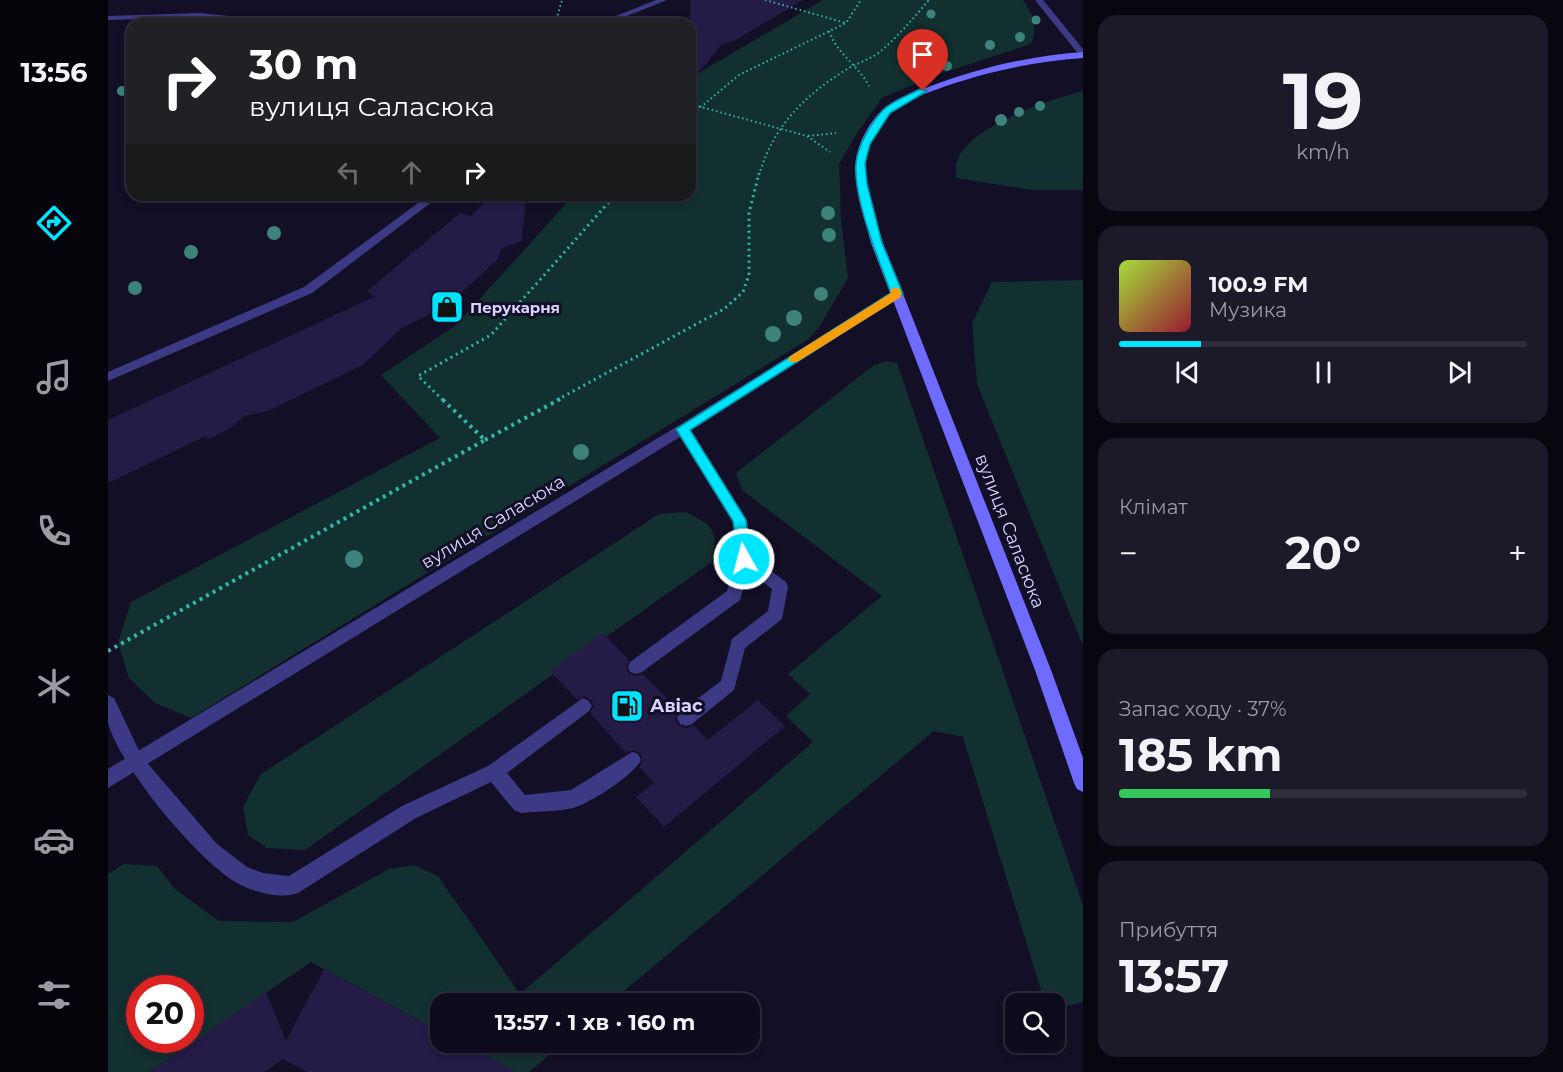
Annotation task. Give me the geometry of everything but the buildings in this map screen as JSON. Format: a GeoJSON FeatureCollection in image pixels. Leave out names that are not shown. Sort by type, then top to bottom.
{"type":"FeatureCollection","features":[{"type":"Feature","properties":{"kind":"main road","name":"вулиця Саласюка"},"geometry":{"type":"LineString","coordinates":[[1083,54],[1021,62],[966,75],[923,91],[887,111],[865,144],[861,163],[862,184],[877,243],[1043,670],[1083,783]]}},
{"type":"Feature","properties":{"kind":"street"},"geometry":{"type":"LineString","coordinates":[[616,18],[663,0]]}},
{"type":"Feature","properties":{"kind":"street","name":"вулиця Саласюка"},"geometry":{"type":"LineString","coordinates":[[1039,0],[1083,54]]}},
{"type":"Feature","properties":{"kind":"street"},"geometry":{"type":"LineString","coordinates":[[108,18],[200,15],[229,18]]}},
{"type":"Feature","properties":{"kind":"street"},"geometry":{"type":"LineString","coordinates":[[108,377],[308,290],[428,201]]}},
{"type":"Feature","properties":{"kind":"street","name":"вулиця Саласюка"},"geometry":{"type":"LineString","coordinates":[[108,779],[682,429],[897,294]]}},
{"type":"Feature","properties":{"kind":"street"},"geometry":{"type":"LineString","coordinates":[[636,667],[734,595],[744,559],[740,520],[682,429]]}},
{"type":"Feature","properties":{"kind":"street"},"geometry":{"type":"LineString","coordinates":[[686,718],[728,684],[738,644],[776,614],[780,587],[744,559]]}},
{"type":"Feature","properties":{"kind":"street"},"geometry":{"type":"LineString","coordinates":[[108,703],[136,763],[210,851],[241,875],[263,883],[291,886],[409,812],[494,772],[583,706]]}},
{"type":"Feature","properties":{"kind":"street"},"geometry":{"type":"LineString","coordinates":[[494,772],[521,804],[573,799],[611,777],[632,760]]}},
{"type":"Feature","properties":{"kind":"path"},"geometry":{"type":"LineString","coordinates":[[556,18],[561,0]]}},
{"type":"Feature","properties":{"kind":"path"},"geometry":{"type":"LineString","coordinates":[[765,0],[846,23]]}},
{"type":"Feature","properties":{"kind":"path"},"geometry":{"type":"LineString","coordinates":[[696,110],[739,75],[846,23],[861,0]]}},
{"type":"Feature","properties":{"kind":"path"},"geometry":{"type":"LineString","coordinates":[[108,651],[484,440],[724,309],[743,292],[749,275],[749,213],[760,171],[778,129],[808,97],[852,66],[879,53],[909,24],[928,2],[926,0]]}},
{"type":"Feature","properties":{"kind":"path"},"geometry":{"type":"LineString","coordinates":[[829,31],[837,51],[866,79],[872,101],[887,111]]}},
{"type":"Feature","properties":{"kind":"path"},"geometry":{"type":"LineString","coordinates":[[696,106],[807,136],[836,156],[861,163]]}},
{"type":"Feature","properties":{"kind":"path"},"geometry":{"type":"LineString","coordinates":[[484,440],[418,376],[491,335],[610,201]]}},
{"type":"Feature","properties":{"kind":"green space"},"geometry":{"type":"Polygon","coordinates":[[[823,0],[1023,0],[1030,11],[1034,26],[1031,44],[930,77],[882,98],[857,133],[839,164],[841,220],[848,278],[820,326],[809,339],[191,718],[155,703],[129,678],[118,643],[131,602],[440,438],[381,375],[456,325],[569,201],[696,201],[696,74],[823,0]]]}},
{"type":"Feature","properties":{"kind":"green space"},"geometry":{"type":"Polygon","coordinates":[[[1083,91],[1083,190],[1032,190],[956,178],[956,164],[962,151],[991,127],[1031,108],[1083,91]]]}},
{"type":"Feature","properties":{"kind":"green space"},"geometry":{"type":"Polygon","coordinates":[[[1083,280],[1083,646],[977,384],[972,323],[992,282],[1083,280]]]}},
{"type":"Feature","properties":{"kind":"green space"},"geometry":{"type":"Polygon","coordinates":[[[887,361],[897,363],[1083,905],[1083,1002],[1065,1006],[1065,993],[1042,993],[963,737],[934,731],[622,993],[521,993],[813,742],[786,716],[810,694],[788,674],[882,596],[742,490],[736,473],[874,365],[887,361]]]}},
{"type":"Feature","properties":{"kind":"green space"},"geometry":{"type":"Polygon","coordinates":[[[686,512],[712,530],[714,542],[712,562],[305,850],[267,848],[248,835],[243,807],[261,774],[659,514],[686,512]]]}},
{"type":"Feature","properties":{"kind":"green space"},"geometry":{"type":"Polygon","coordinates":[[[124,864],[157,866],[175,889],[219,921],[293,922],[389,869],[414,865],[438,876],[519,993],[430,993],[430,1026],[311,962],[204,1035],[204,975],[126,975],[126,1053],[178,1053],[150,1072],[108,1072],[108,874],[124,864]]]}},
{"type":"Feature","properties":{"kind":"green space"},"geometry":{"type":"Polygon","coordinates":[[[480,1053],[552,1053],[529,1072],[515,1072],[480,1053]]]}},
{"type":"Feature","properties":{"kind":"slow traffic"},"geometry":{"type":"LineString","coordinates":[[793,360],[897,294],[895,290]]}},
{"type":"Feature","properties":{"kind":"place","name":"Перукарня"},"geometry":{"type":"Point","coordinates":[447,307]}},
{"type":"Feature","properties":{"kind":"place","name":"Авіас"},"geometry":{"type":"Point","coordinates":[627,706]}},
{"type":"Feature","properties":{"kind":"route"},"geometry":{"type":"LineString","coordinates":[[744,559],[740,520],[682,429],[897,294],[877,243],[862,184],[861,163],[865,144],[887,111],[923,91]]}}]}
